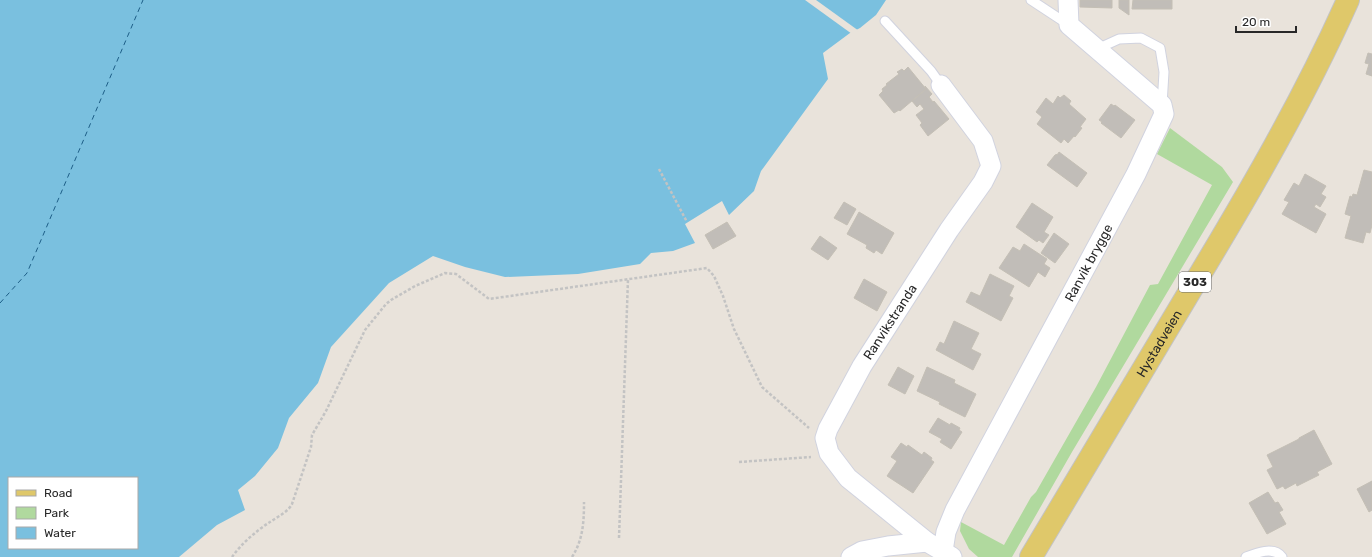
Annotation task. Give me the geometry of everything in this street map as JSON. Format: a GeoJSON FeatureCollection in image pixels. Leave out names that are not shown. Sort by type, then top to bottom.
{"type":"FeatureCollection","features":[{"type":"Feature","properties":{"kind":"main road","name":"Hystadveien"},"geometry":{"type":"LineString","coordinates":[[1031,557],[1245,198],[1298,105],[1332,38],[1348,0]]}},
{"type":"Feature","properties":{"kind":"street"},"geometry":{"type":"LineString","coordinates":[[1068,0],[1069,25],[1162,105]]}},
{"type":"Feature","properties":{"kind":"street","name":"Ranvikstranda"},"geometry":{"type":"LineString","coordinates":[[825,438],[828,429],[862,366],[949,230],[983,182],[991,166],[983,141],[941,85]]}},
{"type":"Feature","properties":{"kind":"street","name":"Ranvik brygge"},"geometry":{"type":"LineString","coordinates":[[948,554],[946,532],[955,510],[1136,174],[1164,114],[1162,105]]}},
{"type":"Feature","properties":{"kind":"street"},"geometry":{"type":"LineString","coordinates":[[825,438],[829,453],[848,478],[927,542],[948,554]]}},
{"type":"Feature","properties":{"kind":"street"},"geometry":{"type":"LineString","coordinates":[[851,557],[862,551],[888,546],[927,542]]}},
{"type":"Feature","properties":{"kind":"lane"},"geometry":{"type":"LineString","coordinates":[[1031,0],[1069,25]]}},
{"type":"Feature","properties":{"kind":"lane"},"geometry":{"type":"LineString","coordinates":[[885,21],[931,71],[941,85]]}},
{"type":"Feature","properties":{"kind":"lane"},"geometry":{"type":"LineString","coordinates":[[1097,48],[1119,39],[1141,38],[1160,48],[1164,72],[1162,105]]}},
{"type":"Feature","properties":{"kind":"lane"},"geometry":{"type":"LineString","coordinates":[[1246,557],[1268,551],[1276,552],[1282,557]]}},
{"type":"Feature","properties":{"kind":"path"},"geometry":{"type":"LineString","coordinates":[[659,169],[687,222]]}},
{"type":"Feature","properties":{"kind":"path"},"geometry":{"type":"LineString","coordinates":[[232,557],[238,549],[268,523],[290,508],[311,447],[312,434],[326,411],[365,330],[391,300],[414,286],[445,273],[456,274],[489,299],[707,268],[714,276],[723,296],[734,329],[762,387],[809,427],[809,438],[825,438]]}},
{"type":"Feature","properties":{"kind":"path"},"geometry":{"type":"LineString","coordinates":[[619,538],[628,279]]}},
{"type":"Feature","properties":{"kind":"path"},"geometry":{"type":"LineString","coordinates":[[739,462],[806,458]]}},
{"type":"Feature","properties":{"kind":"path"},"geometry":{"type":"LineString","coordinates":[[572,557],[578,548],[584,526],[584,502]]}},
{"type":"Feature","properties":{"kind":"green space"},"geometry":{"type":"Polygon","coordinates":[[[1170,128],[1222,167],[1233,182],[1072,452],[1012,557],[978,557],[969,549],[960,531],[961,522],[1004,545],[1096,387],[1150,285],[1158,284],[1212,185],[1157,154],[1170,128]]]}},
{"type":"Feature","properties":{"kind":"water"},"geometry":{"type":"Polygon","coordinates":[[[0,0],[886,0],[876,15],[860,28],[850,33],[823,53],[828,79],[761,171],[754,191],[729,215],[722,201],[685,224],[695,243],[673,251],[651,253],[640,264],[578,274],[505,277],[465,267],[433,256],[389,283],[331,347],[318,383],[289,418],[278,448],[255,476],[238,490],[245,510],[217,525],[179,557],[0,557],[0,0]]]}},
{"type":"Feature","properties":{"kind":"pier"},"geometry":{"type":"Polygon","coordinates":[[[805,0],[816,0],[859,31],[852,34],[805,0]]]}},
{"type":"Feature","properties":{"kind":"building"},"geometry":{"type":"Polygon","coordinates":[[[1080,0],[1112,0],[1112,8],[1080,7],[1080,0]]]}},
{"type":"Feature","properties":{"kind":"building"},"geometry":{"type":"Polygon","coordinates":[[[1119,0],[1129,0],[1129,15],[1119,8],[1119,0]]]}},
{"type":"Feature","properties":{"kind":"building"},"geometry":{"type":"Polygon","coordinates":[[[1133,0],[1172,0],[1172,9],[1132,9],[1133,0]]]}},
{"type":"Feature","properties":{"kind":"building"},"geometry":{"type":"Polygon","coordinates":[[[1368,53],[1372,54],[1372,76],[1366,74],[1369,64],[1365,63],[1368,53]]]}},
{"type":"Feature","properties":{"kind":"building"},"geometry":{"type":"Polygon","coordinates":[[[908,67],[926,89],[900,111],[899,110],[894,113],[879,95],[883,91],[882,89],[887,85],[886,84],[899,74],[897,72],[902,69],[904,71],[908,67]]]}},
{"type":"Feature","properties":{"kind":"building"},"geometry":{"type":"Polygon","coordinates":[[[925,86],[932,94],[929,97],[949,119],[928,136],[920,125],[922,123],[916,115],[924,109],[920,104],[917,107],[912,101],[926,89],[925,86]]]}},
{"type":"Feature","properties":{"kind":"building"},"geometry":{"type":"Polygon","coordinates":[[[1064,95],[1071,101],[1069,104],[1086,119],[1080,127],[1082,128],[1068,143],[1064,139],[1061,143],[1037,124],[1042,117],[1036,112],[1046,98],[1053,104],[1058,96],[1060,98],[1064,95]]]}},
{"type":"Feature","properties":{"kind":"building"},"geometry":{"type":"Polygon","coordinates":[[[1111,104],[1114,106],[1115,105],[1135,120],[1121,138],[1099,120],[1111,104]]]}},
{"type":"Feature","properties":{"kind":"building"},"geometry":{"type":"Polygon","coordinates":[[[1059,152],[1087,173],[1077,187],[1047,165],[1059,152]]]}},
{"type":"Feature","properties":{"kind":"building"},"geometry":{"type":"Polygon","coordinates":[[[1364,170],[1372,172],[1372,225],[1370,233],[1366,232],[1363,243],[1345,238],[1351,216],[1345,214],[1350,196],[1352,197],[1353,194],[1357,195],[1364,170]]]}},
{"type":"Feature","properties":{"kind":"building"},"geometry":{"type":"Polygon","coordinates":[[[1305,174],[1326,186],[1321,194],[1326,197],[1320,207],[1316,204],[1314,207],[1326,214],[1316,233],[1282,214],[1289,202],[1284,200],[1294,183],[1299,186],[1305,174]]]}},
{"type":"Feature","properties":{"kind":"building"},"geometry":{"type":"Polygon","coordinates":[[[844,202],[856,209],[847,225],[834,218],[844,202]]]}},
{"type":"Feature","properties":{"kind":"building"},"geometry":{"type":"Polygon","coordinates":[[[1032,203],[1053,217],[1044,232],[1049,235],[1043,243],[1039,240],[1037,242],[1016,227],[1032,203]]]}},
{"type":"Feature","properties":{"kind":"building"},"geometry":{"type":"Polygon","coordinates":[[[859,212],[894,233],[882,254],[876,250],[874,253],[866,248],[867,245],[847,234],[859,212]]]}},
{"type":"Feature","properties":{"kind":"building"},"geometry":{"type":"Polygon","coordinates":[[[727,222],[736,236],[713,249],[705,235],[727,222]]]}},
{"type":"Feature","properties":{"kind":"building"},"geometry":{"type":"Polygon","coordinates":[[[1054,233],[1069,244],[1055,263],[1041,253],[1054,233]]]}},
{"type":"Feature","properties":{"kind":"building"},"geometry":{"type":"Polygon","coordinates":[[[820,236],[837,248],[828,260],[811,249],[820,236]]]}},
{"type":"Feature","properties":{"kind":"building"},"geometry":{"type":"Polygon","coordinates":[[[1024,244],[1047,259],[1044,264],[1050,268],[1045,277],[1038,272],[1029,287],[999,268],[1013,247],[1020,251],[1024,244]]]}},
{"type":"Feature","properties":{"kind":"building"},"geometry":{"type":"Polygon","coordinates":[[[990,274],[1014,286],[1009,296],[1013,298],[1001,321],[966,302],[971,292],[980,296],[990,274]]]}},
{"type":"Feature","properties":{"kind":"building"},"geometry":{"type":"Polygon","coordinates":[[[864,279],[887,292],[877,311],[854,298],[864,279]]]}},
{"type":"Feature","properties":{"kind":"building"},"geometry":{"type":"Polygon","coordinates":[[[954,321],[979,333],[971,349],[981,354],[973,370],[936,350],[940,342],[944,344],[954,321]]]}},
{"type":"Feature","properties":{"kind":"building"},"geometry":{"type":"Polygon","coordinates":[[[898,367],[914,376],[905,394],[888,385],[898,367]]]}},
{"type":"Feature","properties":{"kind":"building"},"geometry":{"type":"Polygon","coordinates":[[[927,367],[955,380],[954,383],[976,394],[965,417],[939,404],[940,402],[917,391],[927,367]]]}},
{"type":"Feature","properties":{"kind":"building"},"geometry":{"type":"Polygon","coordinates":[[[938,418],[950,425],[951,423],[960,428],[959,430],[962,432],[951,449],[940,442],[942,439],[929,432],[938,418]]]}},
{"type":"Feature","properties":{"kind":"building"},"geometry":{"type":"Polygon","coordinates":[[[1314,430],[1332,464],[1317,472],[1319,475],[1297,486],[1296,483],[1285,489],[1283,486],[1277,489],[1267,470],[1273,467],[1267,455],[1314,430]]]}},
{"type":"Feature","properties":{"kind":"building"},"geometry":{"type":"Polygon","coordinates":[[[901,443],[907,447],[908,445],[922,455],[924,452],[932,458],[931,460],[934,462],[913,493],[887,476],[897,461],[891,457],[901,443]]]}},
{"type":"Feature","properties":{"kind":"building"},"geometry":{"type":"Polygon","coordinates":[[[1372,481],[1372,510],[1369,512],[1357,489],[1372,481]]]}},
{"type":"Feature","properties":{"kind":"building"},"geometry":{"type":"Polygon","coordinates":[[[1268,492],[1275,503],[1278,502],[1283,510],[1279,512],[1286,524],[1267,534],[1249,503],[1268,492]]]}},
{"type":"Feature","properties":{"kind":"ferry route"},"geometry":{"type":"LineString","coordinates":[[0,303],[27,273],[143,0]]}}]}
